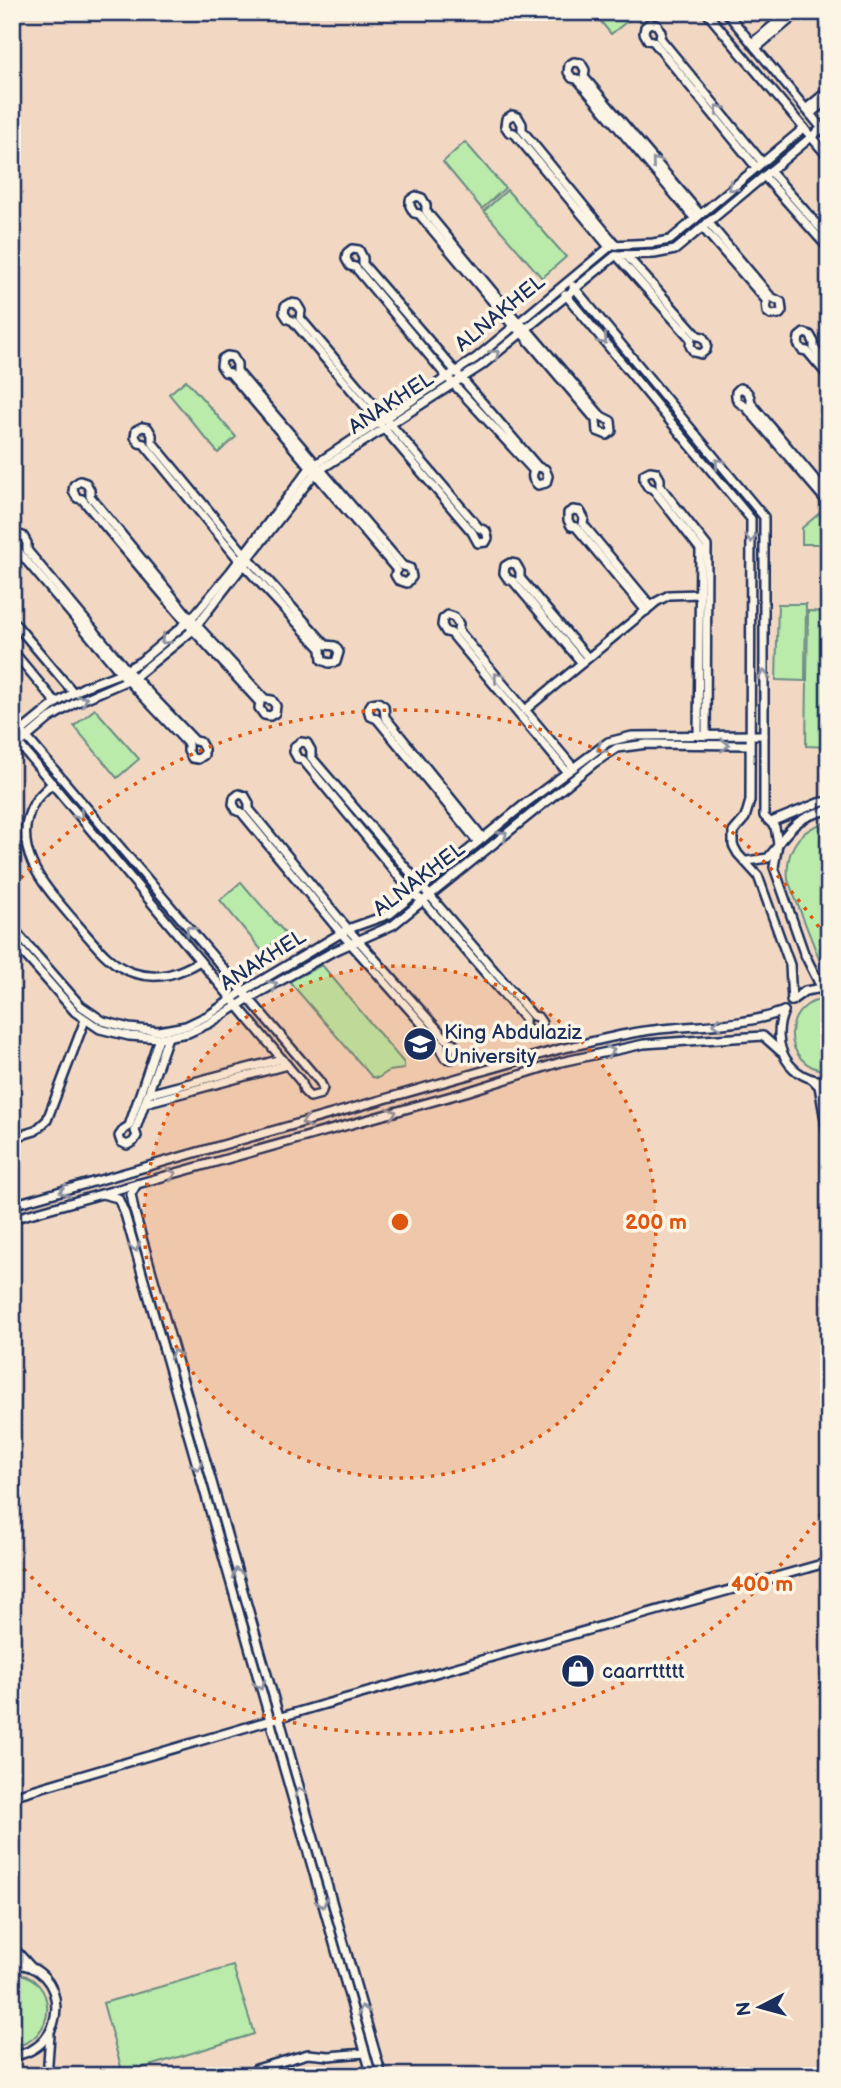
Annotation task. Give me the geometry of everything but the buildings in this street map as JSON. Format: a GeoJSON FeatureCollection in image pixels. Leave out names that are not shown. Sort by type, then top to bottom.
{"type":"FeatureCollection","features":[{"type":"Feature","properties":{"kind":"street"},"geometry":{"type":"LineString","coordinates":[[706,12],[829,158]]}},
{"type":"Feature","properties":{"kind":"street"},"geometry":{"type":"LineString","coordinates":[[726,12],[829,136]]}},
{"type":"Feature","properties":{"kind":"street"},"geometry":{"type":"LineString","coordinates":[[754,46],[789,12]]}},
{"type":"Feature","properties":{"kind":"street"},"geometry":{"type":"LineString","coordinates":[[754,46],[799,12]]}},
{"type":"Feature","properties":{"kind":"street"},"geometry":{"type":"LineString","coordinates":[[650,23],[657,25],[661,32],[660,38],[759,164],[653,41],[648,40],[644,33],[645,27],[650,23]]}},
{"type":"Feature","properties":{"kind":"street"},"geometry":{"type":"LineString","coordinates":[[574,62],[581,63],[585,70],[584,77],[697,216],[577,79],[572,78],[568,72],[569,65],[574,62]]}},
{"type":"Feature","properties":{"kind":"street"},"geometry":{"type":"LineString","coordinates":[[808,111],[829,90]]}},
{"type":"Feature","properties":{"kind":"street"},"geometry":{"type":"LineString","coordinates":[[808,111],[829,98]]}},
{"type":"Feature","properties":{"kind":"street"},"geometry":{"type":"LineString","coordinates":[[518,117],[522,130],[612,246],[514,133],[509,132],[505,125],[506,119],[518,117]]}},
{"type":"Feature","properties":{"kind":"street"},"geometry":{"type":"LineString","coordinates":[[612,246],[670,240],[804,128]]}},
{"type":"Feature","properties":{"kind":"street"},"geometry":{"type":"LineString","coordinates":[[616,255],[654,254],[675,250],[822,128]]}},
{"type":"Feature","properties":{"kind":"street"},"geometry":{"type":"LineString","coordinates":[[767,173],[829,239]]}},
{"type":"Feature","properties":{"kind":"street"},"geometry":{"type":"LineString","coordinates":[[767,173],[829,248]]}},
{"type":"Feature","properties":{"kind":"street"},"geometry":{"type":"LineString","coordinates":[[515,324],[426,211],[422,198],[416,196],[411,200],[410,206],[414,213],[419,214],[515,324],[524,330],[601,416],[611,421],[612,431],[607,435],[597,430],[596,420],[524,330]]}},
{"type":"Feature","properties":{"kind":"street"},"geometry":{"type":"LineString","coordinates":[[705,225],[771,297],[781,302],[780,314],[771,315],[767,312],[766,300],[705,225]]}},
{"type":"Feature","properties":{"kind":"street","name":"ALNAKHEL"},"geometry":{"type":"LineString","coordinates":[[14,739],[24,734],[56,702],[73,692],[124,672],[192,624],[315,468],[476,358],[612,246]]}},
{"type":"Feature","properties":{"kind":"street"},"geometry":{"type":"LineString","coordinates":[[450,374],[362,264],[363,258],[359,250],[352,249],[347,253],[346,259],[350,266],[355,267],[450,374],[458,381],[538,467],[545,469],[548,476],[546,483],[538,485],[535,482],[532,476],[534,471],[458,381]]}},
{"type":"Feature","properties":{"kind":"street"},"geometry":{"type":"LineString","coordinates":[[616,255],[691,339],[690,346],[694,352],[701,354],[706,350],[703,337],[698,336],[626,255]]}},
{"type":"Feature","properties":{"kind":"street","name":"ANAKHEL"},"geometry":{"type":"LineString","coordinates":[[384,423],[481,366],[616,255]]}},
{"type":"Feature","properties":{"kind":"street"},"geometry":{"type":"LineString","coordinates":[[568,280],[764,517],[764,816]]}},
{"type":"Feature","properties":{"kind":"street"},"geometry":{"type":"LineString","coordinates":[[560,287],[751,519],[750,802],[745,818],[733,832],[733,845],[758,876],[790,965],[792,1001]]}},
{"type":"Feature","properties":{"kind":"street"},"geometry":{"type":"LineString","coordinates":[[384,423],[300,318],[301,311],[297,304],[290,303],[285,306],[284,313],[288,319],[293,320],[384,423],[479,528],[486,531],[486,542],[478,543],[384,423]]}},
{"type":"Feature","properties":{"kind":"street"},"geometry":{"type":"LineString","coordinates":[[829,367],[814,348],[810,335],[799,337],[798,344],[802,350],[807,351],[829,377]]}},
{"type":"Feature","properties":{"kind":"street"},"geometry":{"type":"LineString","coordinates":[[315,468],[237,371],[233,357],[222,359],[221,366],[225,372],[230,373],[315,468],[403,566],[410,568],[410,581],[407,583],[398,580],[395,575],[397,570],[315,468]]}},
{"type":"Feature","properties":{"kind":"street"},"geometry":{"type":"LineString","coordinates":[[829,496],[751,403],[746,390],[740,388],[735,398],[746,406],[829,504]]}},
{"type":"Feature","properties":{"kind":"street"},"geometry":{"type":"LineString","coordinates":[[148,428],[152,442],[244,558],[326,645],[335,646],[339,652],[336,662],[322,660],[321,649],[144,444],[139,443],[135,437],[136,430],[148,428]]}},
{"type":"Feature","properties":{"kind":"street"},"geometry":{"type":"LineString","coordinates":[[650,471],[656,472],[660,486],[707,546],[702,736],[700,549],[653,489],[648,488],[644,481],[645,474],[650,471]]}},
{"type":"Feature","properties":{"kind":"street"},"geometry":{"type":"LineString","coordinates":[[192,624],[90,496],[86,483],[80,481],[74,485],[77,498],[82,499],[192,624],[260,703],[264,715],[275,713],[276,706],[272,700],[265,699],[192,624]]}},
{"type":"Feature","properties":{"kind":"street"},"geometry":{"type":"LineString","coordinates":[[573,510],[580,511],[584,518],[583,524],[648,608],[576,527],[571,526],[568,513],[573,510]]}},
{"type":"Feature","properties":{"kind":"street"},"geometry":{"type":"LineString","coordinates":[[12,538],[23,536],[27,550],[124,672]]}},
{"type":"Feature","properties":{"kind":"street"},"geometry":{"type":"LineString","coordinates":[[12,548],[19,552],[124,672],[131,678],[195,741],[200,743],[204,755],[198,759],[192,758],[188,744],[131,678]]}},
{"type":"Feature","properties":{"kind":"street"},"geometry":{"type":"LineString","coordinates":[[516,564],[520,578],[585,661],[513,581],[508,579],[504,573],[505,566],[516,564]]}},
{"type":"Feature","properties":{"kind":"street"},"geometry":{"type":"LineString","coordinates":[[525,710],[648,608],[668,595],[700,594]]}},
{"type":"Feature","properties":{"kind":"street"},"geometry":{"type":"LineString","coordinates":[[448,615],[454,617],[459,624],[458,630],[570,769],[451,633],[446,632],[442,625],[443,619],[448,615]]}},
{"type":"Feature","properties":{"kind":"street"},"geometry":{"type":"LineString","coordinates":[[12,620],[73,692]]}},
{"type":"Feature","properties":{"kind":"street"},"geometry":{"type":"LineString","coordinates":[[24,734],[75,703],[131,678],[192,624]]}},
{"type":"Feature","properties":{"kind":"street"},"geometry":{"type":"LineString","coordinates":[[12,650],[56,702]]}},
{"type":"Feature","properties":{"kind":"street"},"geometry":{"type":"LineString","coordinates":[[378,702],[384,706],[384,717],[481,840],[377,719],[370,716],[368,709],[372,703],[378,702]]}},
{"type":"Feature","properties":{"kind":"street"},"geometry":{"type":"LineString","coordinates":[[12,720],[320,1082],[323,1088],[321,1094],[310,1097],[304,1091],[302,1083],[285,1062],[14,739]]}},
{"type":"Feature","properties":{"kind":"street","name":"ANAKHEL"},"geometry":{"type":"LineString","coordinates":[[12,927],[80,1006],[103,1021],[129,1028],[158,1031],[186,1026],[209,1015],[344,931],[390,914],[570,769],[608,742],[632,736],[764,736]]}},
{"type":"Feature","properties":{"kind":"street"},"geometry":{"type":"LineString","coordinates":[[12,753],[14,739]]}},
{"type":"Feature","properties":{"kind":"street"},"geometry":{"type":"LineString","coordinates":[[301,742],[307,743],[311,750],[310,757],[430,896],[533,1016],[538,1017],[541,1030],[536,1034],[529,1032],[525,1025],[526,1019],[423,901],[414,895],[303,760],[298,759],[295,746],[301,742]]}},
{"type":"Feature","properties":{"kind":"street","name":"ALNAKHEL"},"geometry":{"type":"LineString","coordinates":[[12,940],[75,1012],[100,1029],[129,1037],[163,1038],[188,1033],[354,941],[393,925],[534,810],[617,748],[647,744],[749,746]]}},
{"type":"Feature","properties":{"kind":"street"},"geometry":{"type":"LineString","coordinates":[[52,783],[35,801],[29,815],[26,834],[34,870],[44,884],[102,953],[118,966],[135,973],[157,976],[180,973],[200,961]]}},
{"type":"Feature","properties":{"kind":"street"},"geometry":{"type":"LineString","coordinates":[[344,931],[249,809],[245,796],[239,794],[234,798],[233,804],[237,811],[242,812],[344,931],[354,941],[449,1042],[453,1043],[457,1056],[452,1059],[445,1058],[441,1045],[354,941]]}},
{"type":"Feature","properties":{"kind":"street"},"geometry":{"type":"LineString","coordinates":[[771,822],[829,801]]}},
{"type":"Feature","properties":{"kind":"street"},"geometry":{"type":"LineString","coordinates":[[747,861],[768,858],[792,825],[811,813],[829,810]]}},
{"type":"Feature","properties":{"kind":"street"},"geometry":{"type":"LineString","coordinates":[[745,818],[764,816],[771,822],[777,846],[774,867],[804,953],[825,987],[805,991],[784,1011],[778,1031],[782,1052]]}},
{"type":"Feature","properties":{"kind":"street"},"geometry":{"type":"LineString","coordinates":[[12,1205],[560,1049],[645,1031],[720,1024],[768,1017],[784,1011]]}},
{"type":"Feature","properties":{"kind":"street"},"geometry":{"type":"LineString","coordinates":[[12,1138],[35,1131],[47,1120],[85,1020]]}},
{"type":"Feature","properties":{"kind":"street"},"geometry":{"type":"LineString","coordinates":[[12,1219],[466,1092],[561,1062],[644,1044],[762,1036],[782,1052],[794,1070],[819,1086],[829,1143]]}},
{"type":"Feature","properties":{"kind":"street"},"geometry":{"type":"LineString","coordinates":[[163,1038],[135,1131],[137,1136],[127,1145],[121,1142],[119,1136],[129,1126],[163,1038]]}},
{"type":"Feature","properties":{"kind":"street"},"geometry":{"type":"LineString","coordinates":[[148,1094],[285,1062]]}},
{"type":"Feature","properties":{"kind":"street"},"geometry":{"type":"LineString","coordinates":[[145,1103],[285,1062]]}},
{"type":"Feature","properties":{"kind":"street"},"geometry":{"type":"LineString","coordinates":[[812,1080],[829,1081]]}},
{"type":"Feature","properties":{"kind":"street"},"geometry":{"type":"LineString","coordinates":[[137,1184],[131,1194],[134,1210],[372,2076]]}},
{"type":"Feature","properties":{"kind":"street"},"geometry":{"type":"LineString","coordinates":[[102,1194],[118,1198],[125,1214],[382,2076]]}},
{"type":"Feature","properties":{"kind":"street"},"geometry":{"type":"LineString","coordinates":[[12,1796],[829,1562]]}},
{"type":"Feature","properties":{"kind":"street"},"geometry":{"type":"LineString","coordinates":[[12,1946],[44,1977],[55,1997],[56,2020],[41,2045],[29,2052],[12,2056]]}},
{"type":"Feature","properties":{"kind":"street"},"geometry":{"type":"LineString","coordinates":[[12,1964],[32,1968]]}},
{"type":"Feature","properties":{"kind":"street"},"geometry":{"type":"LineString","coordinates":[[47,2076],[50,2034]]}},
{"type":"Feature","properties":{"kind":"street"},"geometry":{"type":"LineString","coordinates":[[256,2069],[308,2054],[329,2056],[365,2053]]}},
{"type":"Feature","properties":{"kind":"street"},"geometry":{"type":"LineString","coordinates":[[12,2068],[18,2076]]}},
{"type":"Feature","properties":{"kind":"shaded area","name":"King Abdulaziz University"},"geometry":{"type":"Polygon","coordinates":[[[12,12],[829,12],[829,2076],[12,2076],[12,12]]]}},
{"type":"Feature","properties":{"kind":"green space"},"geometry":{"type":"Polygon","coordinates":[[[593,12],[632,12],[634,16],[611,34],[593,12]]]}},
{"type":"Feature","properties":{"kind":"green space"},"geometry":{"type":"Polygon","coordinates":[[[465,142],[505,188],[482,209],[443,162],[465,142]]]}},
{"type":"Feature","properties":{"kind":"green space"},"geometry":{"type":"Polygon","coordinates":[[[507,190],[566,257],[542,278],[484,211],[507,190]]]}},
{"type":"Feature","properties":{"kind":"green space"},"geometry":{"type":"Polygon","coordinates":[[[186,380],[236,437],[218,453],[169,394],[186,380]]]}},
{"type":"Feature","properties":{"kind":"green space"},"geometry":{"type":"Polygon","coordinates":[[[822,511],[829,516],[829,544],[802,544],[802,528],[822,511]]]}},
{"type":"Feature","properties":{"kind":"green space"},"geometry":{"type":"Polygon","coordinates":[[[778,604],[806,604],[805,681],[776,680],[778,604]]]}},
{"type":"Feature","properties":{"kind":"green space"},"geometry":{"type":"Polygon","coordinates":[[[808,611],[829,612],[829,747],[806,746],[808,611]]]}},
{"type":"Feature","properties":{"kind":"green space"},"geometry":{"type":"Polygon","coordinates":[[[95,709],[139,759],[117,778],[74,726],[95,709]]]}},
{"type":"Feature","properties":{"kind":"green space"},"geometry":{"type":"Polygon","coordinates":[[[829,822],[829,967],[820,961],[788,880],[788,869],[792,850],[802,835],[829,822]]]}},
{"type":"Feature","properties":{"kind":"green space"},"geometry":{"type":"Polygon","coordinates":[[[241,882],[285,933],[263,952],[220,900],[241,882]]]}},
{"type":"Feature","properties":{"kind":"green space"},"geometry":{"type":"Polygon","coordinates":[[[322,965],[404,1063],[404,1069],[389,1071],[378,1078],[372,1077],[289,981],[322,965]]]}},
{"type":"Feature","properties":{"kind":"green space"},"geometry":{"type":"Polygon","coordinates":[[[829,999],[829,1071],[813,1067],[801,1058],[794,1047],[792,1034],[794,1021],[801,1010],[813,1002],[829,999]]]}},
{"type":"Feature","properties":{"kind":"green space"},"geometry":{"type":"Polygon","coordinates":[[[233,1966],[254,2034],[123,2074],[103,2003],[233,1966]]]}},
{"type":"Feature","properties":{"kind":"green space"},"geometry":{"type":"Polygon","coordinates":[[[12,1972],[27,1976],[38,1985],[45,1996],[47,2009],[45,2022],[38,2033],[27,2042],[12,2047],[12,1972]]]}},
{"type":"Feature","properties":{"kind":"place","name":"King Abdulaziz University"},"geometry":{"type":"Point","coordinates":[420,1044]}},
{"type":"Feature","properties":{"kind":"place","name":"caarrttttt"},"geometry":{"type":"Point","coordinates":[578,1671]}}]}
